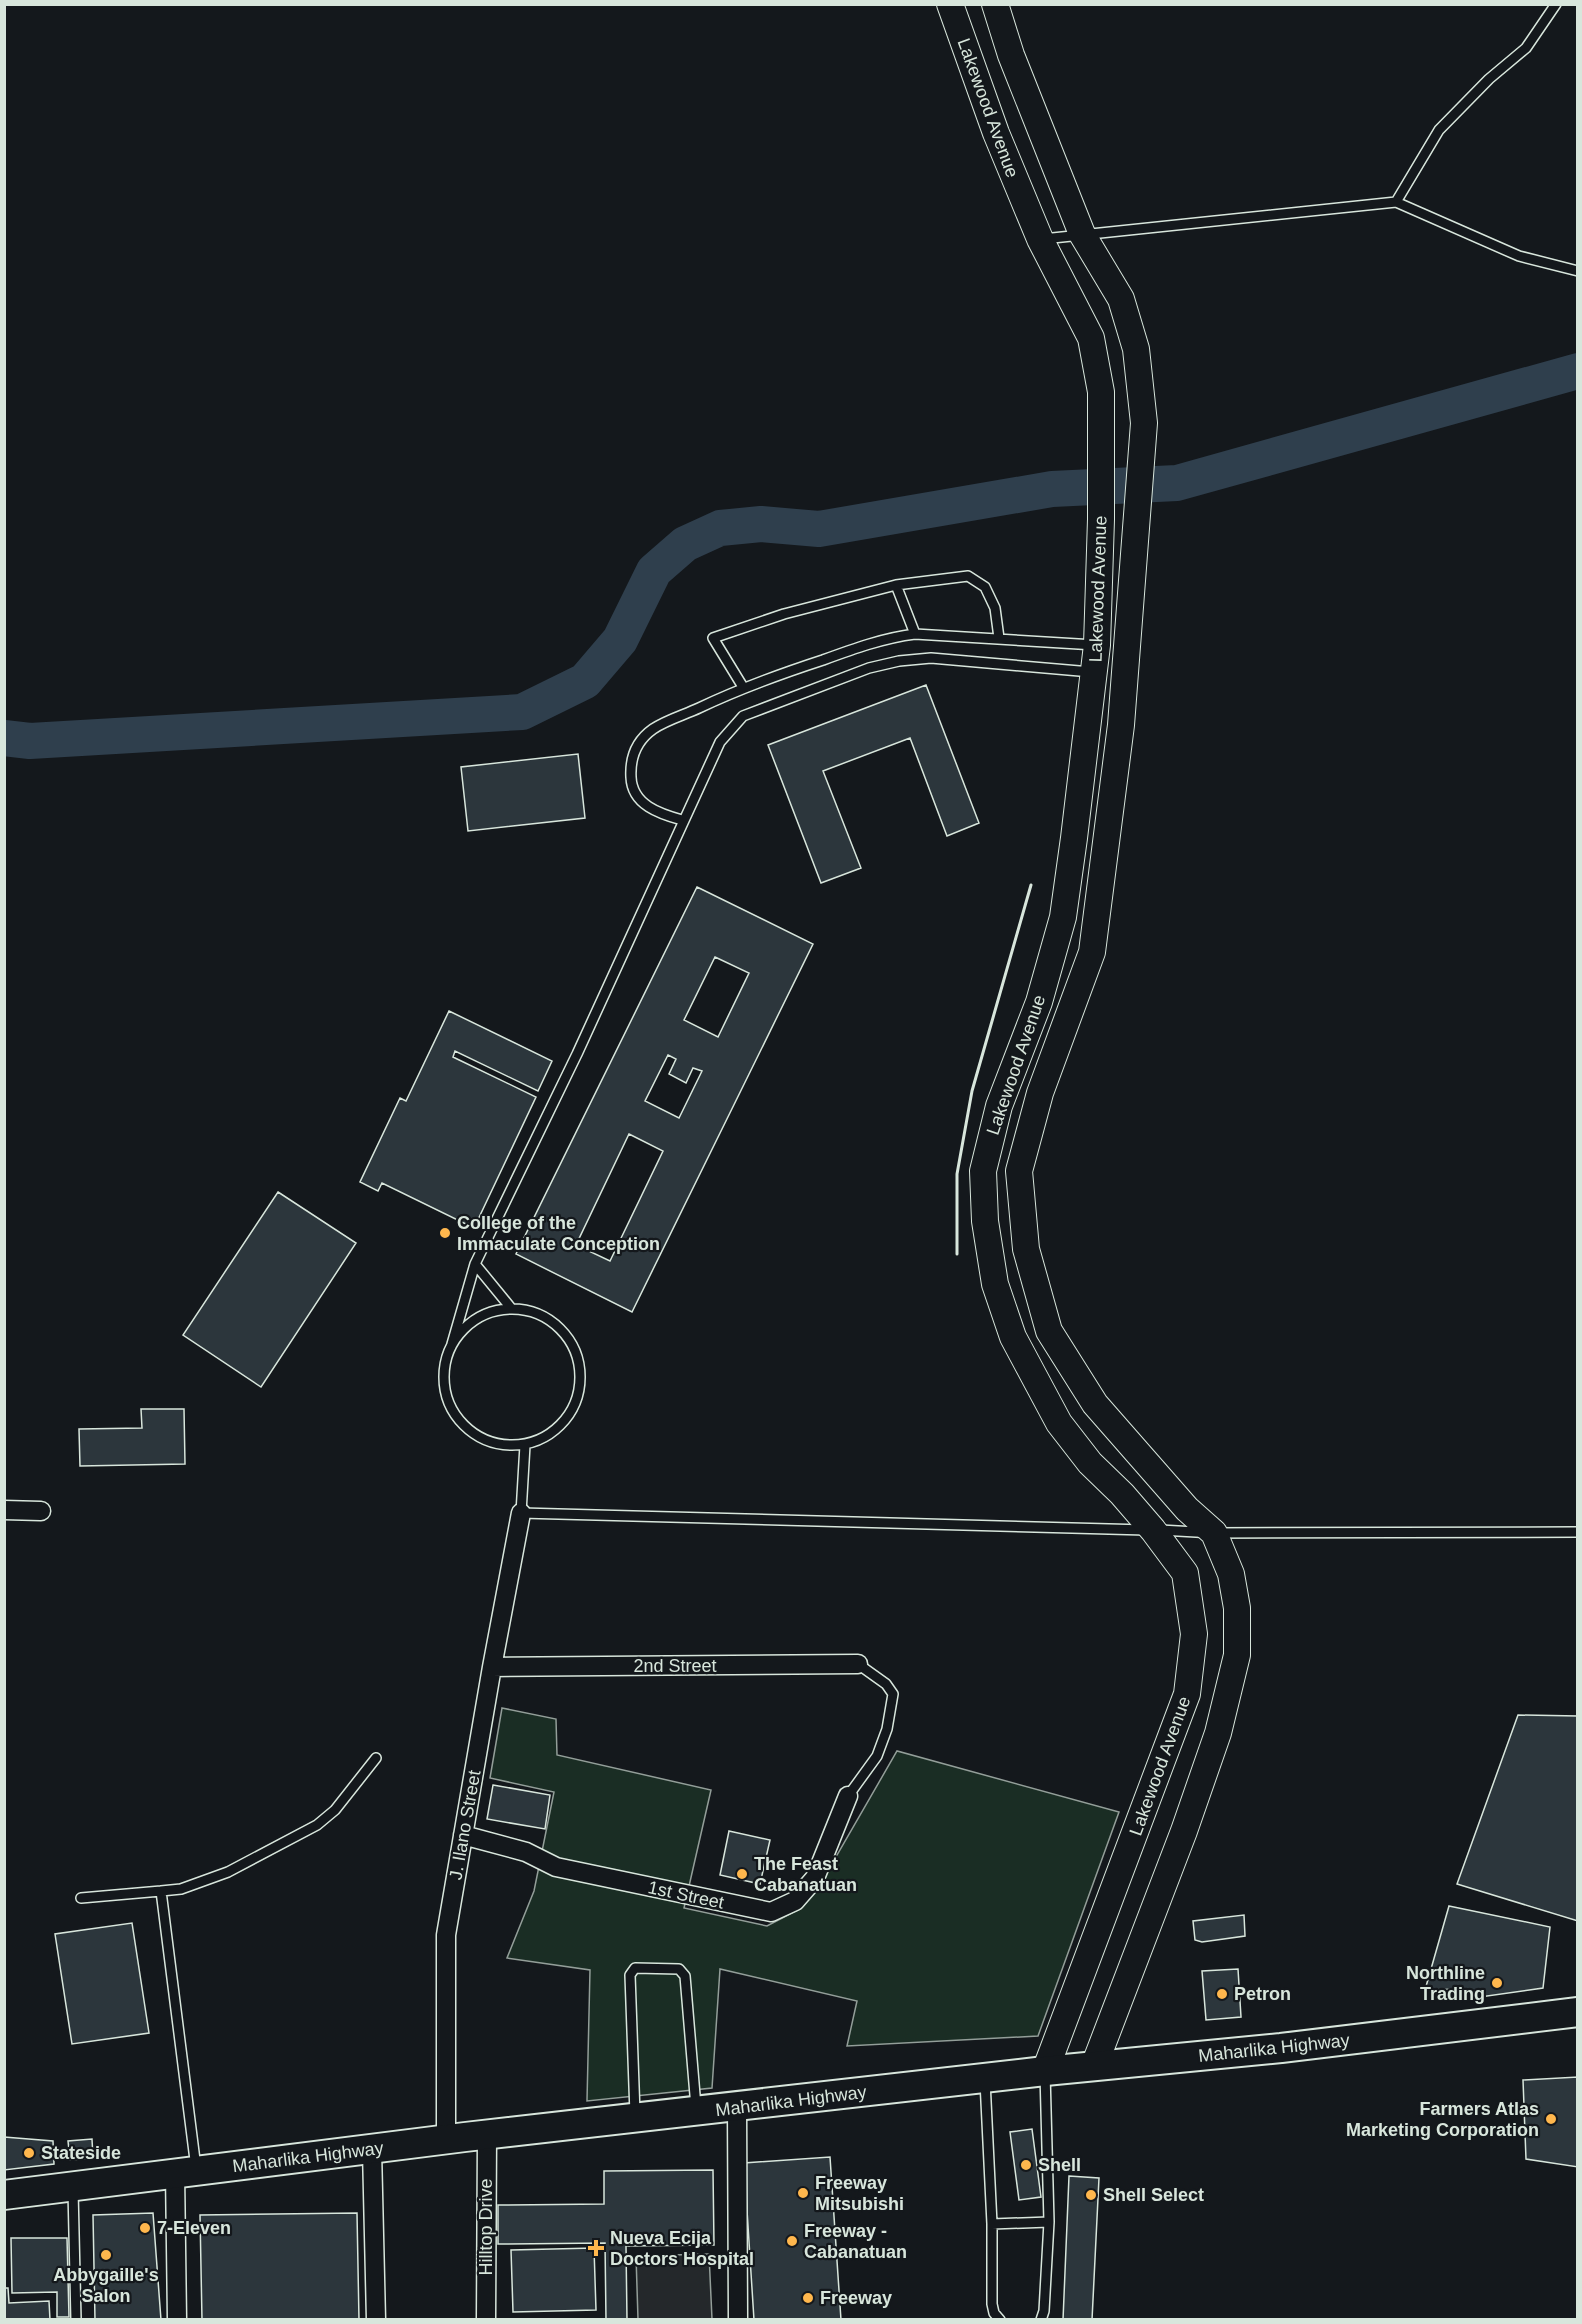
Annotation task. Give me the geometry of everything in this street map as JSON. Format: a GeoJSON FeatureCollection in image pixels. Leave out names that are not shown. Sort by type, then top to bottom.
{"type":"FeatureCollection","features":[{"type":"Feature","properties":{"kind":"main road","name":"Lakewood Avenue"},"geometry":{"type":"LineString","coordinates":[[950,4],[996,133],[1040,239],[1091,338],[1101,392],[1101,519],[1095,673],[1063,917],[1039,1002],[999,1106],[983,1171],[985,1221],[994,1284],[1013,1337],[1059,1423],[1090,1463],[1122,1494],[1153,1530],[1185,1573],[1194,1634],[1187,1695],[1045,2071]]}},
{"type":"Feature","properties":{"kind":"main road","name":"Lakewood Avenue"},"geometry":{"type":"LineString","coordinates":[[995,4],[1011,55],[1082,234],[1121,299],[1136,349],[1144,423],[1121,725],[1092,952],[1040,1093],[1019,1172],[1026,1249],[1049,1331],[1095,1404],[1187,1509],[1214,1533],[1231,1574],[1237,1608],[1237,1655],[1218,1733],[1184,1831],[1094,2066]]}},
{"type":"Feature","properties":{"kind":"main road","name":"Maharlika Highway"},"geometry":{"type":"LineString","coordinates":[[4,2194],[487,2135],[1045,2071],[1281,2048],[1578,2012]]}},
{"type":"Feature","properties":{"kind":"street"},"geometry":{"type":"LineString","coordinates":[[4,1510],[41,1511]]}},
{"type":"Feature","properties":{"kind":"street","name":"J. Ilano Street"},"geometry":{"type":"LineString","coordinates":[[446,2140],[446,1935],[521,1513]]}},
{"type":"Feature","properties":{"kind":"street","name":"2nd Street"},"geometry":{"type":"LineString","coordinates":[[492,1667],[858,1664]]}},
{"type":"Feature","properties":{"kind":"street","name":"1st Street"},"geometry":{"type":"LineString","coordinates":[[463,1835],[526,1852],[556,1867],[771,1912],[795,1901],[815,1878],[848,1796]]}},
{"type":"Feature","properties":{"kind":"street"},"geometry":{"type":"LineString","coordinates":[[737,2107],[738,2319]]}},
{"type":"Feature","properties":{"kind":"street","name":"Hilltop Drive"},"geometry":{"type":"LineString","coordinates":[[486,2319],[487,2135]]}},
{"type":"Feature","properties":{"kind":"street"},"geometry":{"type":"LineString","coordinates":[[372,2150],[375,2319]]}},
{"type":"Feature","properties":{"kind":"street"},"geometry":{"type":"LineString","coordinates":[[177,2319],[186,2171]]}},
{"type":"Feature","properties":{"kind":"lane"},"geometry":{"type":"LineString","coordinates":[[1396,202],[1439,129],[1489,79],[1526,48],[1556,4]]}},
{"type":"Feature","properties":{"kind":"lane"},"geometry":{"type":"LineString","coordinates":[[1040,239],[1396,202],[1519,256],[1578,271]]}},
{"type":"Feature","properties":{"kind":"lane"},"geometry":{"type":"LineString","coordinates":[[743,687],[713,638],[784,614],[896,585],[968,576],[985,587],[995,608],[999,638]]}},
{"type":"Feature","properties":{"kind":"lane"},"geometry":{"type":"LineString","coordinates":[[896,585],[915,634]]}},
{"type":"Feature","properties":{"kind":"lane"},"geometry":{"type":"LineString","coordinates":[[682,820],[656,813],[640,801],[631,783],[631,763],[638,744],[653,730],[743,687],[865,646],[915,634],[1097,645]]}},
{"type":"Feature","properties":{"kind":"lane"},"geometry":{"type":"LineString","coordinates":[[452,1344],[467,1325],[487,1312],[511,1308],[536,1312],[558,1325],[573,1345],[581,1370],[579,1395],[567,1418],[549,1435],[525,1445],[503,1445],[482,1439],[464,1426],[451,1408],[444,1387],[444,1365],[476,1264],[577,1054],[720,741],[743,716],[868,668],[899,661],[931,658],[1095,673]]}},
{"type":"Feature","properties":{"kind":"lane"},"geometry":{"type":"LineString","coordinates":[[476,1264],[511,1308]]}},
{"type":"Feature","properties":{"kind":"lane"},"geometry":{"type":"LineString","coordinates":[[525,1445],[521,1513],[1214,1533],[1578,1532]]}},
{"type":"Feature","properties":{"kind":"lane"},"geometry":{"type":"LineString","coordinates":[[848,1796],[877,1756],[887,1729],[893,1694],[886,1684],[858,1664]]}},
{"type":"Feature","properties":{"kind":"lane"},"geometry":{"type":"LineString","coordinates":[[81,1898],[181,1889],[228,1872],[317,1825],[335,1810],[376,1758]]}},
{"type":"Feature","properties":{"kind":"lane"},"geometry":{"type":"LineString","coordinates":[[161,1891],[186,2171]]}},
{"type":"Feature","properties":{"kind":"lane"},"geometry":{"type":"LineString","coordinates":[[636,2119],[630,1975],[635,1968],[679,1969],[685,1976],[696,2112]]}},
{"type":"Feature","properties":{"kind":"lane"},"geometry":{"type":"LineString","coordinates":[[1041,2319],[1044,2311],[1049,2222],[1045,2071]]}},
{"type":"Feature","properties":{"kind":"lane"},"geometry":{"type":"LineString","coordinates":[[985,2079],[992,2224],[992,2304],[994,2313],[1000,2319]]}},
{"type":"Feature","properties":{"kind":"lane"},"geometry":{"type":"LineString","coordinates":[[73,2187],[76,2319]]}},
{"type":"Feature","properties":{"kind":"lane"},"geometry":{"type":"LineString","coordinates":[[992,2224],[1049,2222]]}},
{"type":"Feature","properties":{"kind":"green space"},"geometry":{"type":"Polygon","coordinates":[[[502,1708],[556,1719],[557,1755],[711,1790],[684,1908],[767,1926],[798,1910],[822,1881],[897,1751],[1119,1812],[1038,2036],[847,2046],[857,2001],[720,1969],[712,2088],[587,2101],[590,1970],[507,1958],[534,1891],[554,1792],[490,1778],[502,1708]]]}},
{"type":"Feature","properties":{"kind":"shaded area"},"geometry":{"type":"Polygon","coordinates":[[[709,2254],[712,2319],[638,2319],[636,2256],[709,2254]]]}},
{"type":"Feature","properties":{"kind":"building"},"geometry":{"type":"Polygon","coordinates":[[[926,685],[979,823],[947,836],[910,738],[823,771],[861,868],[821,883],[768,745],[926,685]]]}},
{"type":"Feature","properties":{"kind":"building"},"geometry":{"type":"Polygon","coordinates":[[[578,754],[585,818],[468,831],[461,767],[578,754]]]}},
{"type":"Feature","properties":{"kind":"building"},"geometry":{"type":"Polygon","coordinates":[[[697,887],[813,944],[632,1312],[516,1254],[697,887]],[[715,957],[684,1020],[718,1037],[749,973],[715,957]],[[668,1055],[645,1101],[679,1118],[702,1071],[693,1068],[686,1083],[669,1074],[676,1059],[668,1055]],[[629,1134],[576,1245],[610,1261],[663,1151],[629,1134]]]}},
{"type":"Feature","properties":{"kind":"building"},"geometry":{"type":"Polygon","coordinates":[[[449,1011],[552,1061],[538,1091],[455,1051],[453,1057],[536,1097],[474,1228],[382,1183],[378,1191],[360,1182],[400,1098],[406,1101],[449,1011]]]}},
{"type":"Feature","properties":{"kind":"building"},"geometry":{"type":"Polygon","coordinates":[[[278,1192],[356,1243],[261,1387],[183,1335],[278,1192]]]}},
{"type":"Feature","properties":{"kind":"building"},"geometry":{"type":"Polygon","coordinates":[[[141,1409],[184,1409],[185,1464],[80,1466],[79,1429],[142,1428],[141,1409]]]}},
{"type":"Feature","properties":{"kind":"building"},"geometry":{"type":"Polygon","coordinates":[[[1518,1715],[1578,1716],[1578,1921],[1457,1884],[1518,1715]]]}},
{"type":"Feature","properties":{"kind":"building"},"geometry":{"type":"Polygon","coordinates":[[[493,1785],[550,1795],[545,1829],[487,1819],[493,1785]]]}},
{"type":"Feature","properties":{"kind":"building"},"geometry":{"type":"Polygon","coordinates":[[[729,1831],[770,1840],[760,1884],[720,1875],[729,1831]]]}},
{"type":"Feature","properties":{"kind":"building"},"geometry":{"type":"Polygon","coordinates":[[[1449,1906],[1550,1927],[1543,1988],[1466,1999],[1462,1989],[1425,1990],[1449,1906]]]}},
{"type":"Feature","properties":{"kind":"building"},"geometry":{"type":"Polygon","coordinates":[[[1244,1915],[1245,1936],[1202,1942],[1195,1940],[1193,1921],[1244,1915]]]}},
{"type":"Feature","properties":{"kind":"building"},"geometry":{"type":"Polygon","coordinates":[[[132,1923],[149,2033],[72,2044],[55,1934],[132,1923]]]}},
{"type":"Feature","properties":{"kind":"building","name":"Petron"},"geometry":{"type":"Polygon","coordinates":[[[1238,1969],[1241,2017],[1206,2020],[1202,1971],[1238,1969]]]}},
{"type":"Feature","properties":{"kind":"building","name":"Farmers Atlas Marketing Corporation"},"geometry":{"type":"Polygon","coordinates":[[[1578,2077],[1578,2167],[1526,2159],[1523,2080],[1578,2077]]]}},
{"type":"Feature","properties":{"kind":"building","name":"Shell"},"geometry":{"type":"Polygon","coordinates":[[[1032,2129],[1041,2197],[1019,2200],[1010,2132],[1032,2129]]]}},
{"type":"Feature","properties":{"kind":"building","name":"Stateside"},"geometry":{"type":"Polygon","coordinates":[[[4,2137],[53,2141],[54,2164],[4,2170],[4,2137]]]}},
{"type":"Feature","properties":{"kind":"building"},"geometry":{"type":"Polygon","coordinates":[[[92,2139],[93,2158],[70,2160],[68,2141],[92,2139]]]}},
{"type":"Feature","properties":{"kind":"building","name":"Freeway - Cabanatuan"},"geometry":{"type":"Polygon","coordinates":[[[830,2157],[841,2320],[754,2320],[744,2163],[830,2157]]]}},
{"type":"Feature","properties":{"kind":"building"},"geometry":{"type":"Polygon","coordinates":[[[713,2170],[714,2245],[626,2246],[627,2320],[606,2320],[605,2243],[498,2244],[498,2205],[604,2204],[604,2171],[713,2170]]]}},
{"type":"Feature","properties":{"kind":"building"},"geometry":{"type":"Polygon","coordinates":[[[1069,2176],[1099,2178],[1092,2320],[1063,2320],[1069,2176]]]}},
{"type":"Feature","properties":{"kind":"building"},"geometry":{"type":"Polygon","coordinates":[[[153,2213],[161,2320],[95,2320],[93,2215],[153,2213]]]}},
{"type":"Feature","properties":{"kind":"building"},"geometry":{"type":"Polygon","coordinates":[[[357,2213],[359,2320],[202,2320],[200,2215],[357,2213]]]}},
{"type":"Feature","properties":{"kind":"building"},"geometry":{"type":"Polygon","coordinates":[[[11,2238],[67,2238],[69,2317],[57,2317],[57,2292],[12,2293],[11,2238]]]}},
{"type":"Feature","properties":{"kind":"building"},"geometry":{"type":"Polygon","coordinates":[[[594,2248],[596,2310],[513,2312],[511,2250],[594,2248]]]}},
{"type":"Feature","properties":{"kind":"building"},"geometry":{"type":"Polygon","coordinates":[[[4,2288],[8,2288],[9,2303],[49,2301],[50,2320],[4,2320],[4,2288]]]}},
{"type":"Feature","properties":{"kind":"waterway"},"geometry":{"type":"LineString","coordinates":[[4,738],[30,741],[522,712],[585,681],[620,640],[654,571],[685,544],[720,528],[761,524],[819,529],[1052,489],[1177,483],[1578,371]]}},
{"type":"Feature","properties":{"kind":"wall"},"geometry":{"type":"LineString","coordinates":[[957,1254],[957,1174],[972,1091],[1031,885]]}},
{"type":"Feature","properties":{"kind":"place","name":"College of the Immaculate Conception"},"geometry":{"type":"Point","coordinates":[445,1233]}},
{"type":"Feature","properties":{"kind":"place","name":"The Feast Cabanatuan"},"geometry":{"type":"Point","coordinates":[742,1874]}},
{"type":"Feature","properties":{"kind":"place","name":"Northline Trading"},"geometry":{"type":"Point","coordinates":[1497,1983]}},
{"type":"Feature","properties":{"kind":"place","name":"Petron"},"geometry":{"type":"Point","coordinates":[1222,1994]}},
{"type":"Feature","properties":{"kind":"place","name":"Farmers Atlas Marketing Corporation"},"geometry":{"type":"Point","coordinates":[1551,2119]}},
{"type":"Feature","properties":{"kind":"place","name":"Stateside"},"geometry":{"type":"Point","coordinates":[29,2153]}},
{"type":"Feature","properties":{"kind":"place","name":"Shell"},"geometry":{"type":"Point","coordinates":[1026,2165]}},
{"type":"Feature","properties":{"kind":"place","name":"Freeway Mitsubishi"},"geometry":{"type":"Point","coordinates":[803,2193]}},
{"type":"Feature","properties":{"kind":"place","name":"Shell Select"},"geometry":{"type":"Point","coordinates":[1091,2195]}},
{"type":"Feature","properties":{"kind":"place","name":"7-Eleven"},"geometry":{"type":"Point","coordinates":[145,2228]}},
{"type":"Feature","properties":{"kind":"place","name":"Freeway - Cabanatuan"},"geometry":{"type":"Point","coordinates":[792,2241]}},
{"type":"Feature","properties":{"kind":"place","name":"Nueva Ecija Doctors Hospital"},"geometry":{"type":"Point","coordinates":[596,2248]}},
{"type":"Feature","properties":{"kind":"place","name":"Abbygaille's Salon"},"geometry":{"type":"Point","coordinates":[106,2255]}},
{"type":"Feature","properties":{"kind":"place","name":"Freeway"},"geometry":{"type":"Point","coordinates":[808,2298]}}]}
